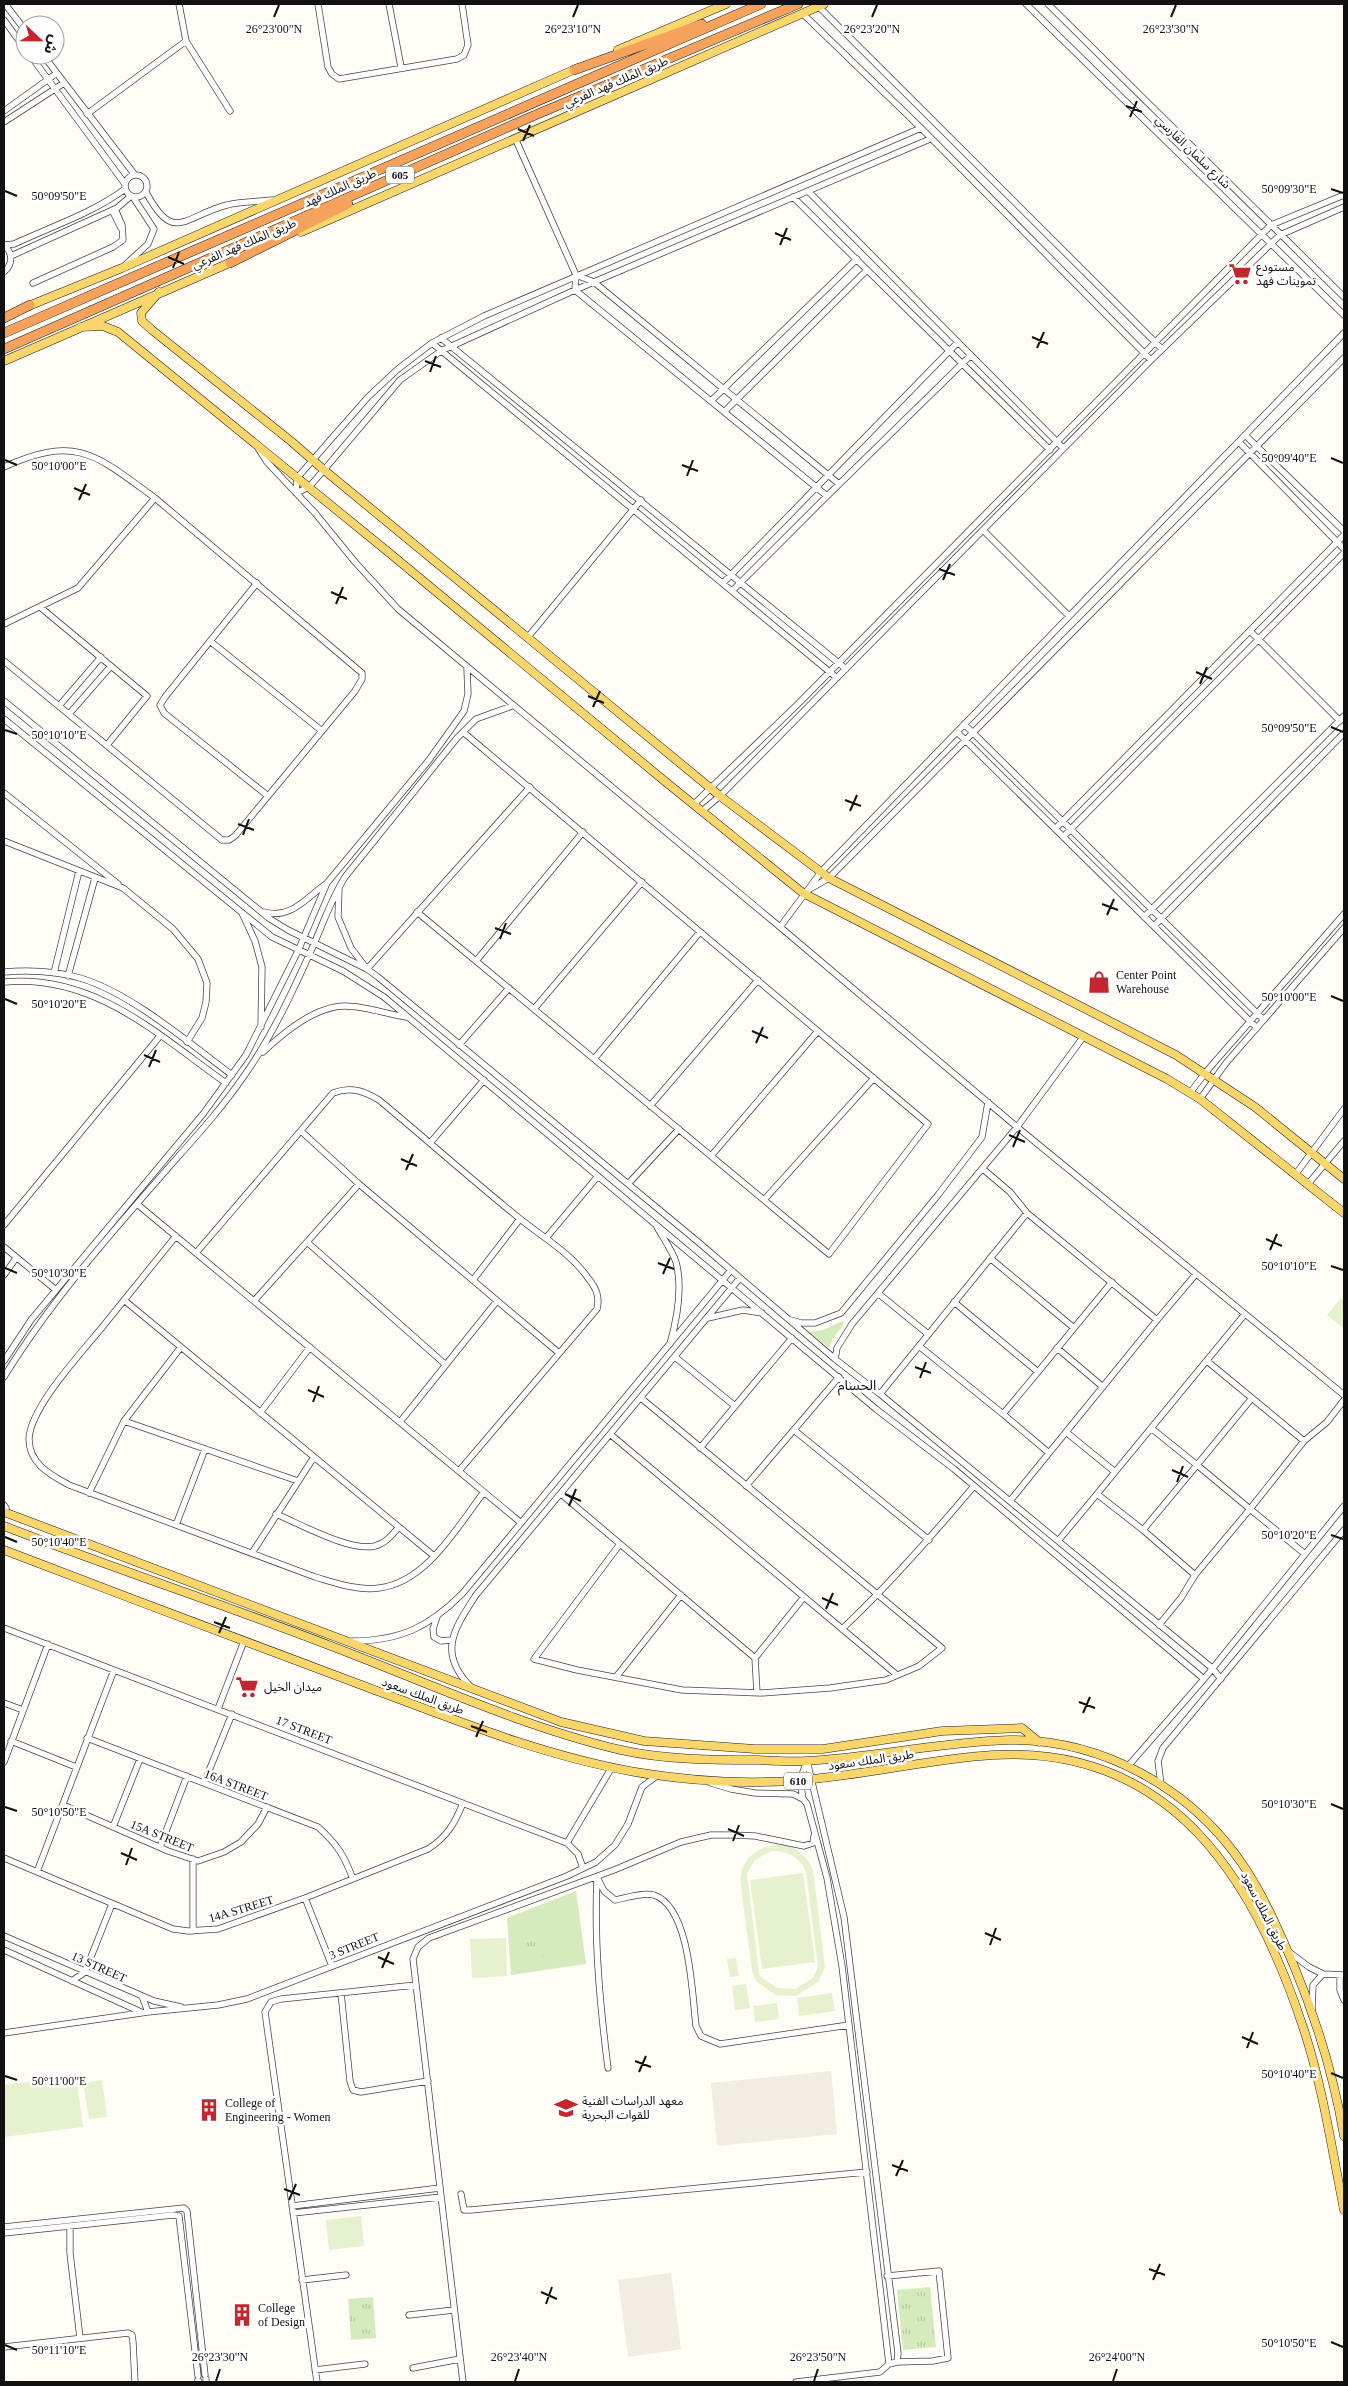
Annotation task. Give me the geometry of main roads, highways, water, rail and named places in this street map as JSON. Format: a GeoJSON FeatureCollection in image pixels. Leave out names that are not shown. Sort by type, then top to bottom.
{"type":"FeatureCollection","features":[{"type":"Feature","properties":{"kind":"highway"},"geometry":{"type":"LineString","coordinates":[[574,70],[756,4]]}},
{"type":"Feature","properties":{"kind":"highway","name":"طريق الملك فهد"},"geometry":{"type":"LineString","coordinates":[[4,333],[760,4]]}},
{"type":"Feature","properties":{"kind":"highway","name":"طريق الملك فهد"},"geometry":{"type":"LineString","coordinates":[[4,349],[465,146],[798,4]]}},
{"type":"Feature","properties":{"kind":"highway"},"geometry":{"type":"LineString","coordinates":[[230,263],[465,146]]}},
{"type":"Feature","properties":{"kind":"highway"},"geometry":{"type":"LineString","coordinates":[[4,317],[30,306]]}},
{"type":"Feature","properties":{"kind":"main road"},"geometry":{"type":"LineString","coordinates":[[30,306],[122,268],[726,4]]}},
{"type":"Feature","properties":{"kind":"main road","name":"طريق الملك فهد الفرعي"},"geometry":{"type":"LineString","coordinates":[[4,361],[821,5]]}},
{"type":"Feature","properties":{"kind":"main road"},"geometry":{"type":"LineString","coordinates":[[159,292],[141,312],[142,321],[720,796],[821,872],[1167,1050],[1205,1073],[1254,1107],[1344,1179]]}},
{"type":"Feature","properties":{"kind":"main road"},"geometry":{"type":"LineString","coordinates":[[81,327],[103,326],[118,332],[804,893],[1084,1036],[1190,1093],[1344,1213]]}},
{"type":"Feature","properties":{"kind":"main road"},"geometry":{"type":"LineString","coordinates":[[5,1508],[561,1722],[644,1741],[698,1747],[824,1749],[942,1731],[1022,1728],[1040,1742]]}},
{"type":"Feature","properties":{"kind":"main road","name":"طريق الملك سعود"},"geometry":{"type":"LineString","coordinates":[[4,1526],[574,1737],[624,1750],[670,1757],[714,1760],[807,1761],[934,1746],[1011,1740],[1040,1742],[1096,1753],[1129,1766],[1161,1784],[1197,1811],[1230,1848],[1252,1880],[1288,1951],[1312,2009],[1334,2086],[1344,2136]]}},
{"type":"Feature","properties":{"kind":"main road","name":"طريق الملك سعود"},"geometry":{"type":"LineString","coordinates":[[4,1550],[490,1733],[585,1762],[658,1775],[741,1782],[813,1779],[976,1756],[1043,1756],[1080,1763],[1126,1780],[1152,1794],[1198,1831],[1236,1880],[1255,1913],[1279,1966],[1304,2031],[1323,2103],[1344,2210]]}},
{"type":"Feature","properties":{"kind":"place","name":"مستودع تموينات فهد"},"geometry":{"type":"Point","coordinates":[1240,274]}},
{"type":"Feature","properties":{"kind":"place","name":"Center Point Warehouse"},"geometry":{"type":"Point","coordinates":[1099,982]}},
{"type":"Feature","properties":{"kind":"place","name":"ميدان الخيل"},"geometry":{"type":"Point","coordinates":[247,1687]}},
{"type":"Feature","properties":{"kind":"place","name":"معهد الدراسات الفنية للقوات البحرية"},"geometry":{"type":"Point","coordinates":[566,2108]}},
{"type":"Feature","properties":{"kind":"place","name":"College of Engineering - Women"},"geometry":{"type":"Point","coordinates":[209,2110]}},
{"type":"Feature","properties":{"kind":"place","name":"College of Design"},"geometry":{"type":"Point","coordinates":[242,2315]}},
{"type":"Feature","properties":{"kind":"district","name":"الحسام"},"geometry":{"type":"Point","coordinates":[857,1385]}}]}
